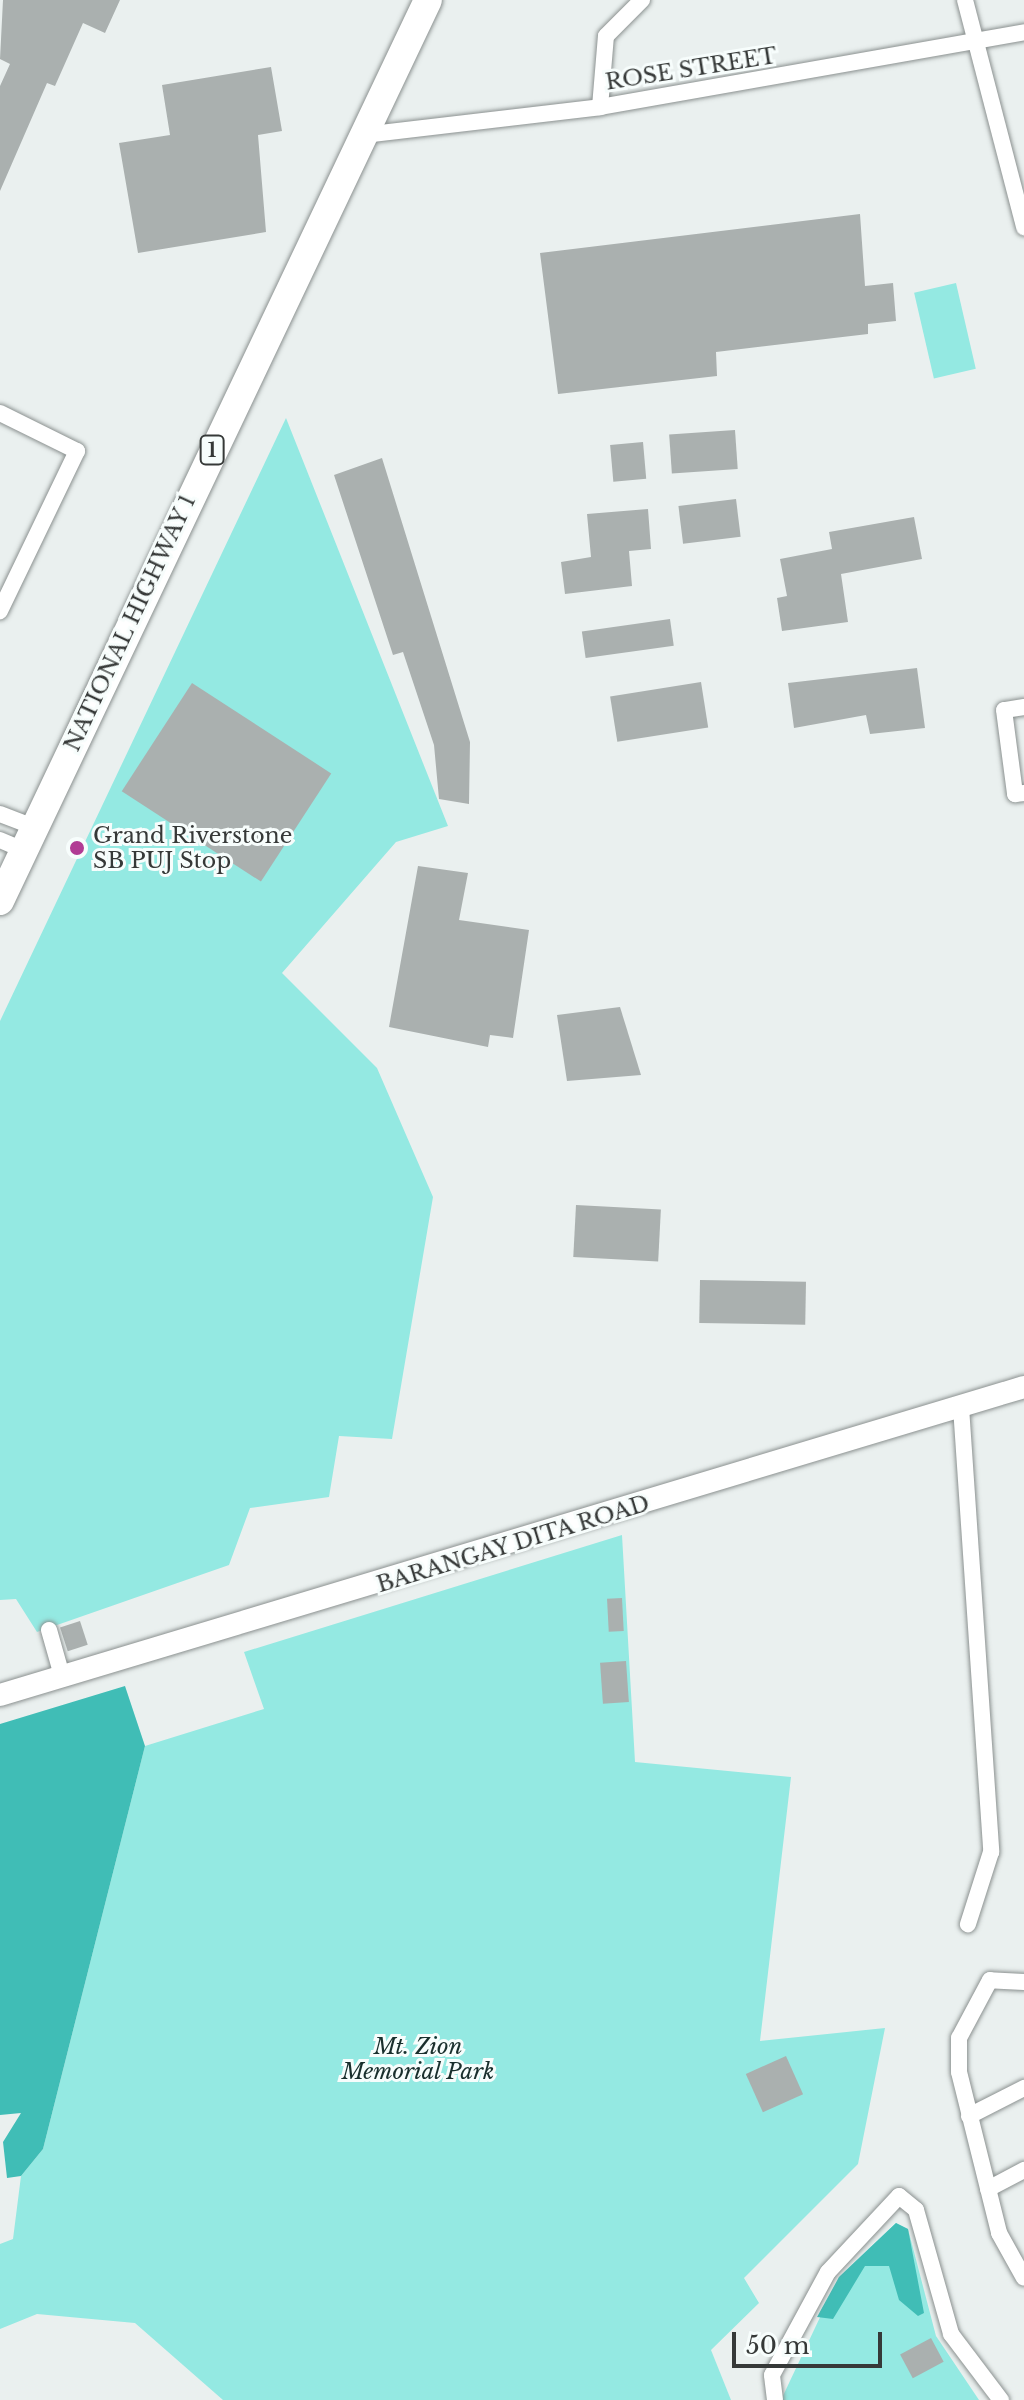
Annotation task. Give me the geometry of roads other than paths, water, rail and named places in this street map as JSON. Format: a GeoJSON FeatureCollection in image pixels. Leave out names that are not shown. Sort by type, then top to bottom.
{"type":"FeatureCollection","features":[{"type":"Feature","properties":{"kind":"highway","name":"NATIONAL HIGHWAY 1"},"geometry":{"type":"LineString","coordinates":[[0,901],[19,839],[428,0]]}},
{"type":"Feature","properties":{"kind":"street"},"geometry":{"type":"LineString","coordinates":[[600,107],[606,36],[642,0]]}},
{"type":"Feature","properties":{"kind":"street"},"geometry":{"type":"LineString","coordinates":[[965,0],[977,43],[1016,142],[1024,227]]}},
{"type":"Feature","properties":{"kind":"street","name":"ROSE STREET"},"geometry":{"type":"LineString","coordinates":[[363,135],[600,107],[977,43],[1024,32]]}},
{"type":"Feature","properties":{"kind":"street"},"geometry":{"type":"LineString","coordinates":[[0,611],[77,451],[2,420]]}},
{"type":"Feature","properties":{"kind":"street"},"geometry":{"type":"LineString","coordinates":[[1024,707],[1004,710],[1015,794],[1024,793]]}},
{"type":"Feature","properties":{"kind":"street"},"geometry":{"type":"LineString","coordinates":[[0,814],[19,839]]}},
{"type":"Feature","properties":{"kind":"street","name":"BARANGAY DITA ROAD"},"geometry":{"type":"LineString","coordinates":[[0,1695],[1024,1387]]}},
{"type":"Feature","properties":{"kind":"street"},"geometry":{"type":"LineString","coordinates":[[961,1407],[991,1852],[968,1924]]}},
{"type":"Feature","properties":{"kind":"street"},"geometry":{"type":"LineString","coordinates":[[49,1630],[62,1676]]}},
{"type":"Feature","properties":{"kind":"street"},"geometry":{"type":"LineString","coordinates":[[1024,1982],[990,1980],[959,2038],[969,2116],[988,2189],[1018,2254],[1024,2278]]}},
{"type":"Feature","properties":{"kind":"street"},"geometry":{"type":"LineString","coordinates":[[969,2116],[1024,2088]]}},
{"type":"Feature","properties":{"kind":"street"},"geometry":{"type":"LineString","coordinates":[[988,2189],[1024,2170]]}},
{"type":"Feature","properties":{"kind":"street"},"geometry":{"type":"LineString","coordinates":[[775,2400],[772,2375],[828,2272],[899,2196],[916,2210],[951,2334],[1001,2400]]}},
{"type":"Feature","properties":{"kind":"place","name":"Grand Riverstone SB PUJ Stop"},"geometry":{"type":"Point","coordinates":[77,848]}},
{"type":"Feature","properties":{"kind":"park label","name":"Mt. Zion Memorial Park"},"geometry":{"type":"Point","coordinates":[418,2058]}}]}
